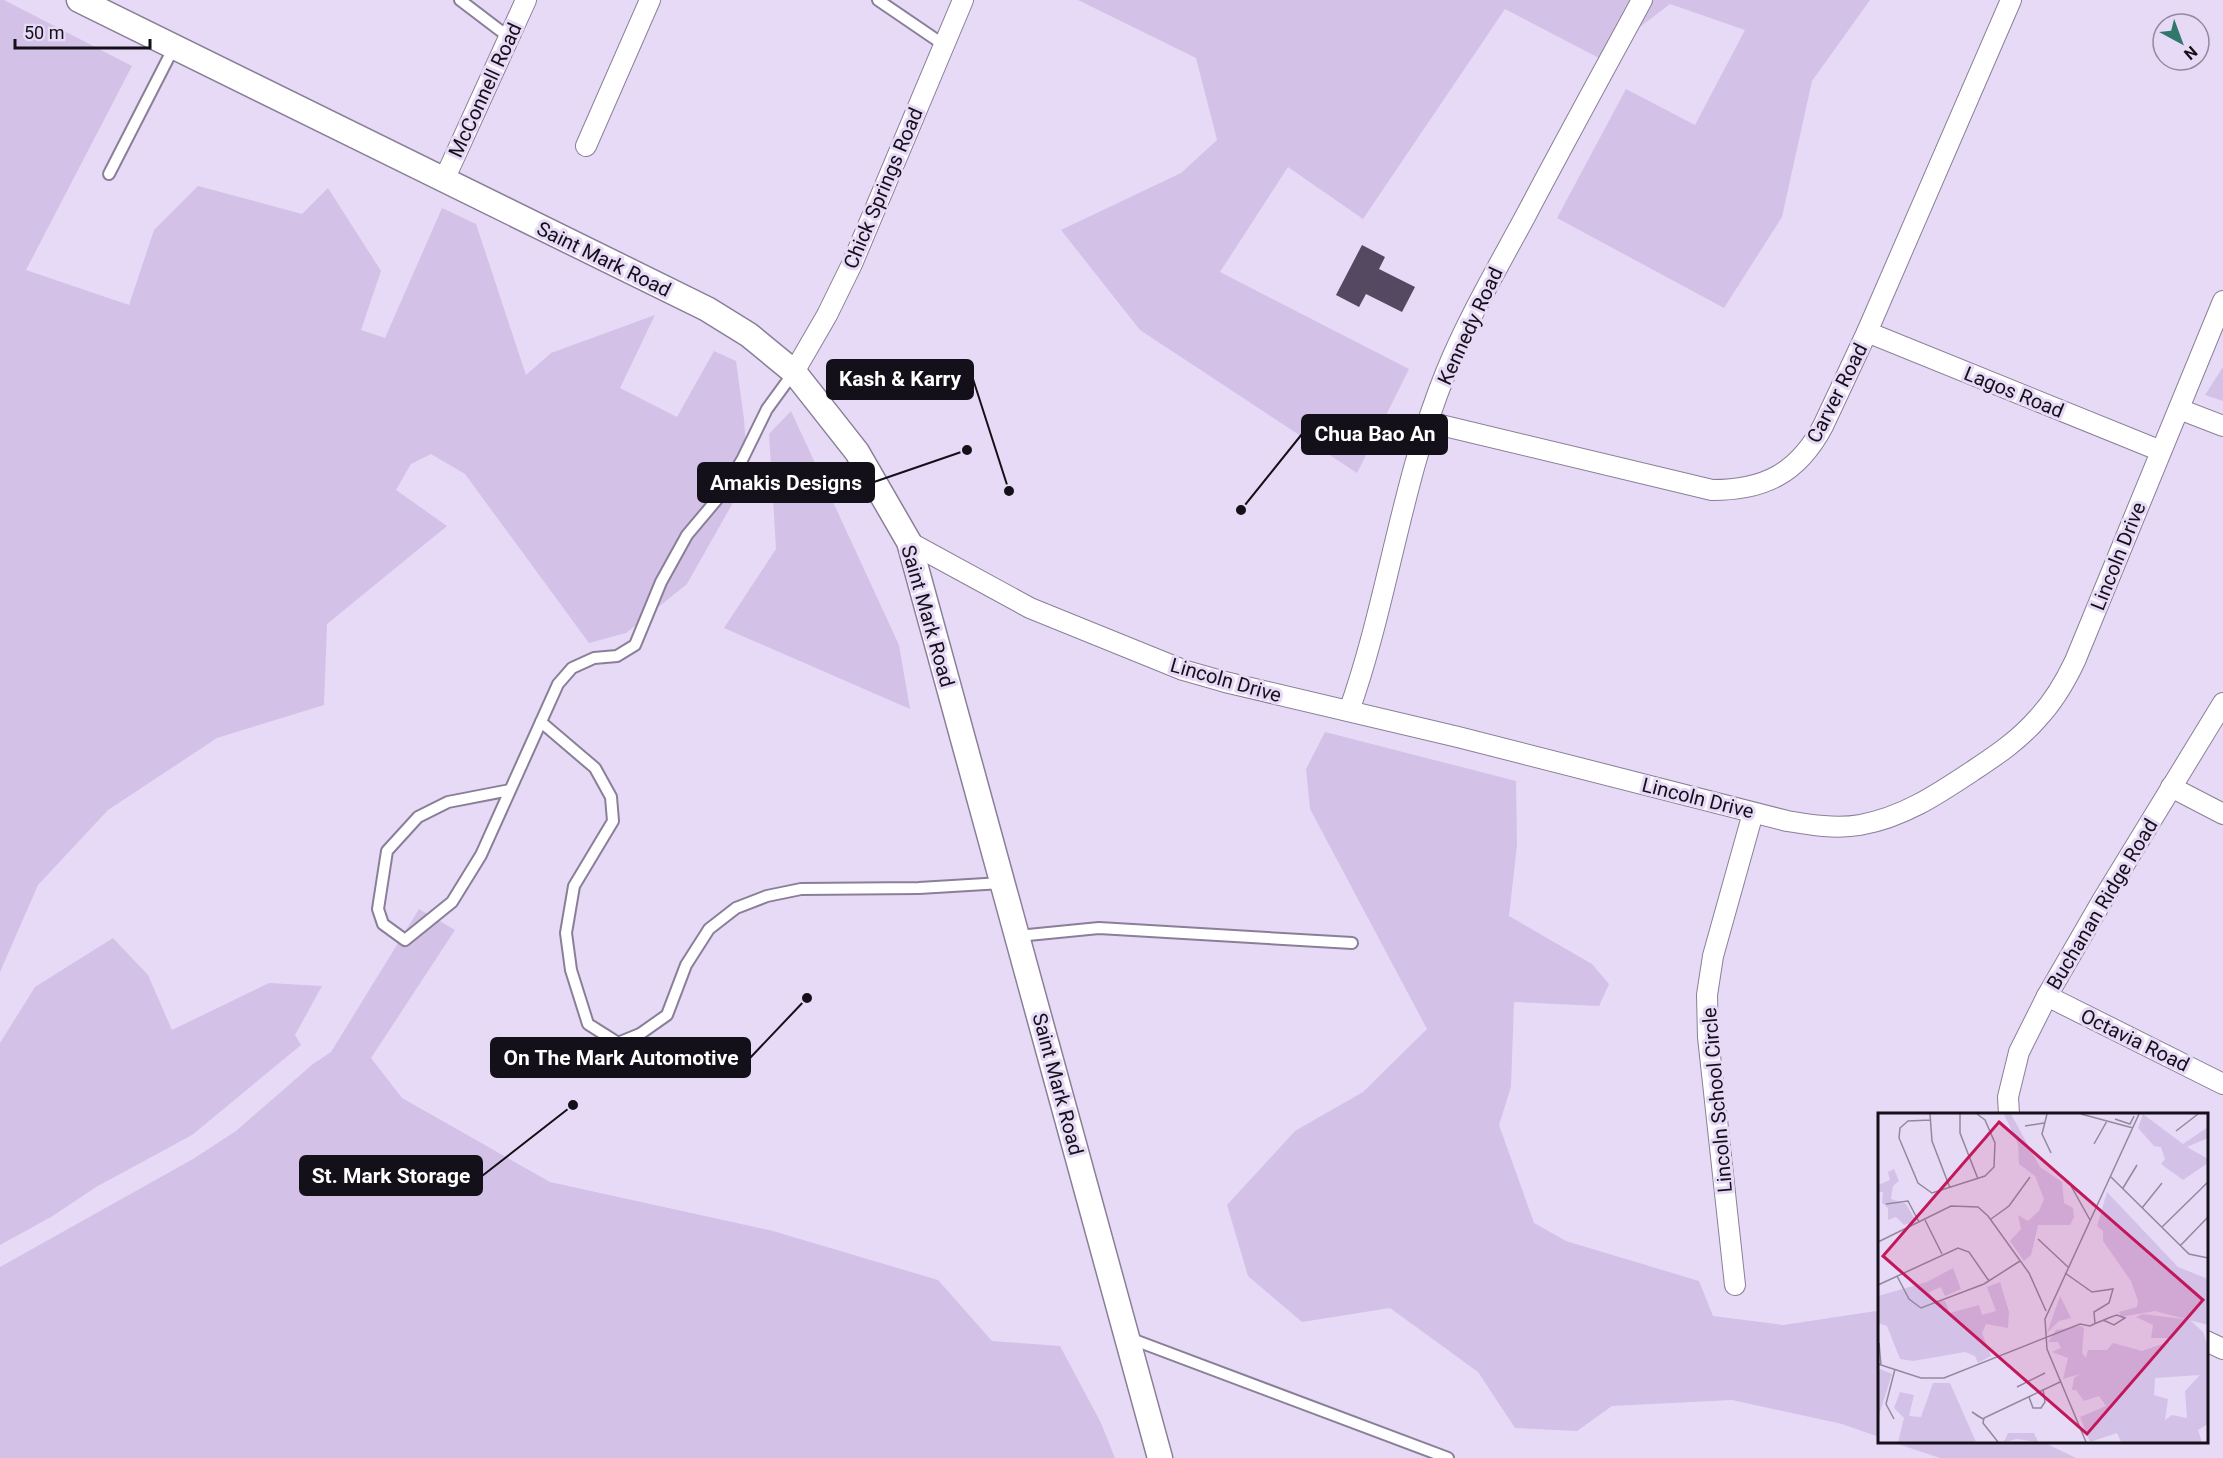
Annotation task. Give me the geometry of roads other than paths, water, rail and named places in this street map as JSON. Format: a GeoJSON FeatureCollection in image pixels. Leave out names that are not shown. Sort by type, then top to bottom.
{"type":"FeatureCollection","features":[{"type":"Feature","properties":{"kind":"street","name":"Saint Mark Road"},"geometry":{"type":"LineString","coordinates":[[79,0],[707,309],[749,335],[794,372],[856,453],[909,542],[1160,1458]]}},
{"type":"Feature","properties":{"kind":"street","name":"McConnell Road"},"geometry":{"type":"LineString","coordinates":[[444,180],[526,0]]}},
{"type":"Feature","properties":{"kind":"street","name":"Chick Springs Road"},"geometry":{"type":"LineString","coordinates":[[794,372],[827,315],[852,264],[963,0]]}},
{"type":"Feature","properties":{"kind":"street","name":"Kennedy Road"},"geometry":{"type":"LineString","coordinates":[[1348,711],[1360,679],[1409,482],[1446,372],[1474,311],[1642,0]]}},
{"type":"Feature","properties":{"kind":"street","name":"Carver Road"},"geometry":{"type":"LineString","coordinates":[[1428,422],[1701,489],[1746,489],[1767,483],[1782,474],[1800,459],[1816,439],[1867,332],[2011,0]]}},
{"type":"Feature","properties":{"kind":"street"},"geometry":{"type":"LineString","coordinates":[[586,146],[648,1]]}},
{"type":"Feature","properties":{"kind":"street","name":"Lincoln Drive"},"geometry":{"type":"LineString","coordinates":[[909,542],[1030,608],[1150,657],[1225,682],[1458,737],[1753,813],[1812,825],[1859,825],[1896,815],[1934,797],[1990,759],[2020,736],[2037,719],[2066,680],[2114,569],[2223,301]]}},
{"type":"Feature","properties":{"kind":"street","name":"Lagos Road"},"geometry":{"type":"LineString","coordinates":[[1867,332],[2161,451]]}},
{"type":"Feature","properties":{"kind":"street"},"geometry":{"type":"LineString","coordinates":[[2179,409],[2223,426]]}},
{"type":"Feature","properties":{"kind":"street","name":"Buchanan Ridge Road"},"geometry":{"type":"LineString","coordinates":[[2009,1113],[2008,1097],[2019,1052],[2047,996],[2223,703]]}},
{"type":"Feature","properties":{"kind":"street"},"geometry":{"type":"LineString","coordinates":[[2171,787],[2223,814]]}},
{"type":"Feature","properties":{"kind":"street","name":"Lincoln School Circle"},"geometry":{"type":"LineString","coordinates":[[1735,1285],[1708,1036],[1707,995],[1713,956],[1753,813]]}},
{"type":"Feature","properties":{"kind":"street","name":"Octavia Road"},"geometry":{"type":"LineString","coordinates":[[2047,996],[2223,1084]]}},
{"type":"Feature","properties":{"kind":"street"},"geometry":{"type":"LineString","coordinates":[[2208,1342],[2223,1349]]}},
{"type":"Feature","properties":{"kind":"lane"},"geometry":{"type":"LineString","coordinates":[[460,0],[510,38]]}},
{"type":"Feature","properties":{"kind":"lane"},"geometry":{"type":"LineString","coordinates":[[878,0],[944,45]]}},
{"type":"Feature","properties":{"kind":"lane"},"geometry":{"type":"LineString","coordinates":[[109,174],[174,47]]}},
{"type":"Feature","properties":{"kind":"lane"},"geometry":{"type":"LineString","coordinates":[[510,790],[448,802],[418,817],[387,851],[378,909],[383,924],[405,940],[452,903],[481,855],[558,684],[572,668],[594,658],[617,656],[635,645],[661,582],[687,535],[719,497],[742,460],[767,409],[794,372]]}},
{"type":"Feature","properties":{"kind":"lane"},"geometry":{"type":"LineString","coordinates":[[541,722],[595,768],[611,797],[613,821],[574,886],[566,933],[571,970],[588,1024],[618,1042],[640,1034],[667,1015],[686,965],[709,929],[736,908],[767,896],[801,889],[919,888],[1002,883]]}},
{"type":"Feature","properties":{"kind":"lane"},"geometry":{"type":"LineString","coordinates":[[1018,936],[1099,928],[1352,943]]}},
{"type":"Feature","properties":{"kind":"lane"},"geometry":{"type":"LineString","coordinates":[[1126,1337],[1448,1458]]}},
{"type":"Feature","properties":{"kind":"place","name":"Amakis Designs"},"geometry":{"type":"Point","coordinates":[967,450]}},
{"type":"Feature","properties":{"kind":"place","name":"Kash & Karry"},"geometry":{"type":"Point","coordinates":[1009,491]}},
{"type":"Feature","properties":{"kind":"place","name":"Chua Bao An"},"geometry":{"type":"Point","coordinates":[1241,510]}},
{"type":"Feature","properties":{"kind":"place","name":"On The Mark Automotive"},"geometry":{"type":"Point","coordinates":[807,998]}},
{"type":"Feature","properties":{"kind":"place","name":"St. Mark Storage"},"geometry":{"type":"Point","coordinates":[573,1105]}}]}
